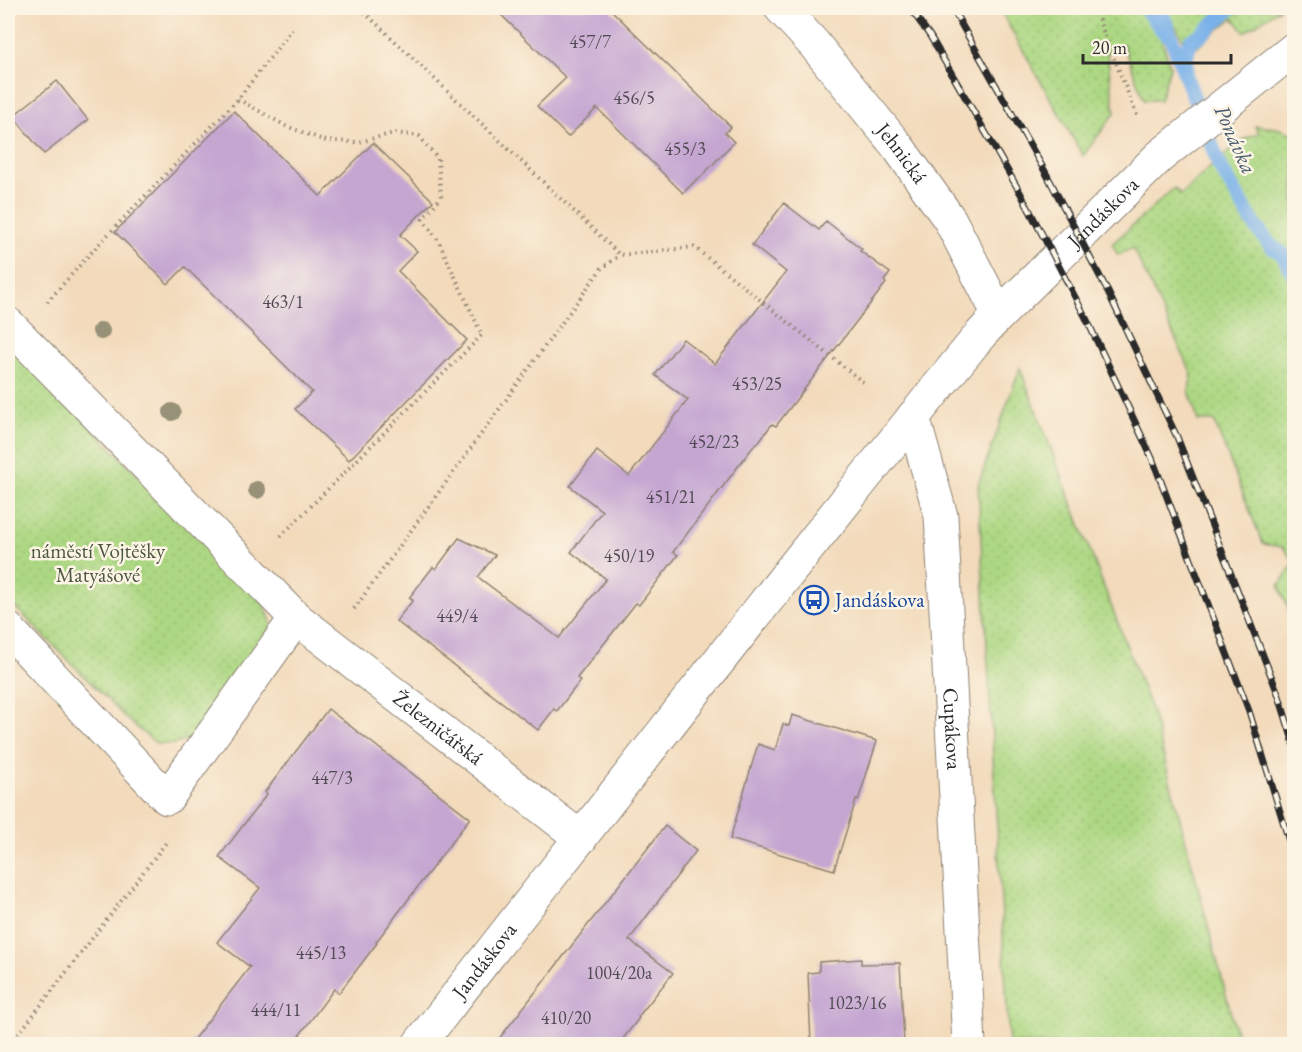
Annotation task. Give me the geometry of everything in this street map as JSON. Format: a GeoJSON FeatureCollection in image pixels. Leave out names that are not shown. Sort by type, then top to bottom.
{"type":"FeatureCollection","features":[{"type":"Feature","properties":{"kind":"street","name":"Jehnická"},"geometry":{"type":"LineString","coordinates":[[781,8],[814,44],[898,147],[937,201],[950,220],[999,315]]}},
{"type":"Feature","properties":{"kind":"street","name":"Jandáskova"},"geometry":{"type":"LineString","coordinates":[[419,1044],[783,578],[981,334],[1166,152],[1294,49]]}},
{"type":"Feature","properties":{"kind":"street"},"geometry":{"type":"LineString","coordinates":[[8,628],[167,798],[296,618],[13,329]]}},
{"type":"Feature","properties":{"kind":"street","name":"Cupákova"},"geometry":{"type":"LineString","coordinates":[[913,417],[940,516],[969,1044]]}},
{"type":"Feature","properties":{"kind":"street","name":"Železničářská"},"geometry":{"type":"LineString","coordinates":[[296,618],[581,838]]}},
{"type":"Feature","properties":{"kind":"path"},"geometry":{"type":"LineString","coordinates":[[360,8],[620,255]]}},
{"type":"Feature","properties":{"kind":"path"},"geometry":{"type":"LineString","coordinates":[[1094,8],[1142,129],[1166,152]]}},
{"type":"Feature","properties":{"kind":"path"},"geometry":{"type":"LineString","coordinates":[[13,329],[98,245],[237,99],[294,27]]}},
{"type":"Feature","properties":{"kind":"path"},"geometry":{"type":"LineString","coordinates":[[237,99],[286,126],[326,141],[358,142],[394,133],[419,136],[438,159],[441,197],[423,219],[438,240],[482,335],[248,569]]}},
{"type":"Feature","properties":{"kind":"path"},"geometry":{"type":"LineString","coordinates":[[329,643],[601,269],[620,255],[694,247],[864,383]]}},
{"type":"Feature","properties":{"kind":"path"},"geometry":{"type":"LineString","coordinates":[[11,1044],[188,814],[167,798]]}},
{"type":"Feature","properties":{"kind":"green space"},"geometry":{"type":"Polygon","coordinates":[[[999,8],[1280,8],[1245,32],[1233,18],[1190,52],[1174,24],[1162,39],[1170,67],[1160,100],[1144,100],[1123,44],[1107,53],[1115,113],[1083,156],[999,8]]]}},
{"type":"Feature","properties":{"kind":"green space"},"geometry":{"type":"Polygon","coordinates":[[[1255,126],[1277,128],[1294,134],[1294,562],[1283,547],[1263,544],[1214,421],[1198,421],[1189,390],[1192,374],[1133,248],[1118,255],[1112,244],[1174,188],[1181,195],[1241,141],[1259,133],[1255,126]]]}},
{"type":"Feature","properties":{"kind":"green space","name":"náměstí Vojtěšky Matyášové"},"geometry":{"type":"Polygon","coordinates":[[[8,342],[263,603],[269,616],[272,626],[193,736],[184,741],[174,744],[157,744],[131,723],[8,600],[8,342]]]}},
{"type":"Feature","properties":{"kind":"green space"},"geometry":{"type":"Polygon","coordinates":[[[1020,368],[1152,712],[1239,1044],[1009,1044],[978,485],[1020,368]]]}},
{"type":"Feature","properties":{"kind":"green space"},"geometry":{"type":"Polygon","coordinates":[[[1294,563],[1294,623],[1279,585],[1294,563]]]}},
{"type":"Feature","properties":{"kind":"building"},"geometry":{"type":"Polygon","coordinates":[[[494,8],[609,8],[731,127],[725,133],[734,142],[683,193],[597,108],[568,137],[537,106],[566,78],[494,8]]]}},
{"type":"Feature","properties":{"kind":"building"},"geometry":{"type":"Polygon","coordinates":[[[57,81],[88,120],[44,154],[13,116],[57,81]]]}},
{"type":"Feature","properties":{"kind":"building"},"geometry":{"type":"Polygon","coordinates":[[[234,111],[320,196],[373,143],[433,201],[400,235],[417,251],[398,271],[467,340],[349,460],[295,409],[312,392],[185,267],[168,284],[115,232],[234,111]]]}},
{"type":"Feature","properties":{"kind":"building"},"geometry":{"type":"Polygon","coordinates":[[[784,203],[819,230],[826,221],[862,249],[860,251],[890,273],[884,281],[886,283],[776,426],[772,424],[756,443],[673,552],[678,555],[639,605],[636,603],[577,678],[580,681],[557,711],[554,709],[538,730],[396,621],[413,600],[409,598],[433,567],[436,569],[459,538],[495,555],[478,577],[559,638],[606,579],[571,552],[602,511],[570,486],[597,451],[629,476],[688,400],[655,375],[683,339],[715,364],[786,272],[752,245],[784,203]]]}},
{"type":"Feature","properties":{"kind":"building"},"geometry":{"type":"Polygon","coordinates":[[[328,709],[470,818],[339,993],[334,989],[293,1044],[190,1044],[250,967],[217,942],[260,888],[219,857],[328,709]]]}},
{"type":"Feature","properties":{"kind":"building"},"geometry":{"type":"Polygon","coordinates":[[[792,715],[877,741],[834,870],[730,839],[758,744],[775,750],[783,724],[789,726],[792,715]]]}},
{"type":"Feature","properties":{"kind":"building"},"geometry":{"type":"Polygon","coordinates":[[[665,826],[696,851],[629,940],[673,973],[619,1044],[495,1044],[665,826]]]}},
{"type":"Feature","properties":{"kind":"building"},"geometry":{"type":"Polygon","coordinates":[[[861,959],[861,964],[900,963],[904,1044],[811,1044],[808,973],[819,972],[819,962],[861,959]]]}},
{"type":"Feature","properties":{"kind":"waterway"},"geometry":{"type":"LineString","coordinates":[[1145,8],[1165,33]]}},
{"type":"Feature","properties":{"kind":"waterway","name":"Ponávka"},"geometry":{"type":"LineString","coordinates":[[1160,8],[1220,167],[1256,227],[1272,247],[1282,253],[1294,275]]}},
{"type":"Feature","properties":{"kind":"waterway"},"geometry":{"type":"LineString","coordinates":[[1186,71],[1190,41],[1231,8]]}},
{"type":"Feature","properties":{"kind":"railway"},"geometry":{"type":"LineString","coordinates":[[910,8],[930,36],[1021,194],[1086,318],[1152,458],[1249,711],[1294,857]]}},
{"type":"Feature","properties":{"kind":"railway"},"geometry":{"type":"LineString","coordinates":[[952,8],[1047,175],[1108,292],[1177,437],[1279,696],[1294,744]]}},
{"type":"Feature","properties":{"kind":"place","name":"Jandáskova"},"geometry":{"type":"Point","coordinates":[814,600]}}]}
